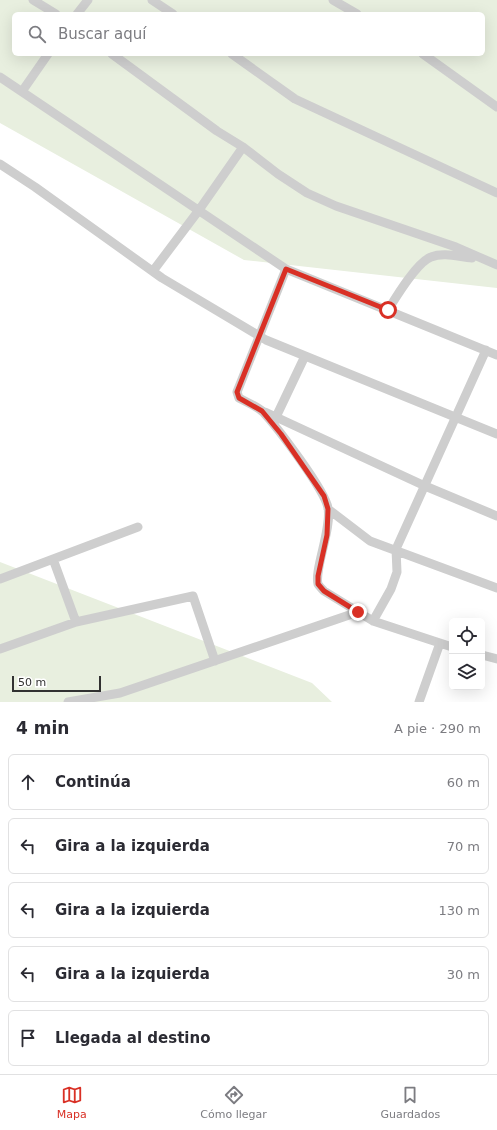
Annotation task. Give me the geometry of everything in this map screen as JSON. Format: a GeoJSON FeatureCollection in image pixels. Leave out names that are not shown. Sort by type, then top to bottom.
{"type":"FeatureCollection","features":[{"type":"Feature","properties":{"kind":"street"},"geometry":{"type":"LineString","coordinates":[[33,0],[53,12]]}},
{"type":"Feature","properties":{"kind":"street"},"geometry":{"type":"LineString","coordinates":[[79,12],[88,0]]}},
{"type":"Feature","properties":{"kind":"street"},"geometry":{"type":"LineString","coordinates":[[152,0],[170,12]]}},
{"type":"Feature","properties":{"kind":"street"},"geometry":{"type":"LineString","coordinates":[[333,0],[354,12]]}},
{"type":"Feature","properties":{"kind":"street"},"geometry":{"type":"LineString","coordinates":[[22,90],[47,56]]}},
{"type":"Feature","properties":{"kind":"street"},"geometry":{"type":"LineString","coordinates":[[115,56],[217,131],[243,147],[278,174],[307,193],[362,216],[456,248],[481,260],[497,265]]}},
{"type":"Feature","properties":{"kind":"street"},"geometry":{"type":"LineString","coordinates":[[235,56],[295,99],[497,193]]}},
{"type":"Feature","properties":{"kind":"street"},"geometry":{"type":"LineString","coordinates":[[426,56],[497,107]]}},
{"type":"Feature","properties":{"kind":"street"},"geometry":{"type":"LineString","coordinates":[[0,76],[134,168],[286,269],[497,355]]}},
{"type":"Feature","properties":{"kind":"street"},"geometry":{"type":"LineString","coordinates":[[153,271],[199,210],[243,147]]}},
{"type":"Feature","properties":{"kind":"street"},"geometry":{"type":"LineString","coordinates":[[0,164],[35,186],[153,271],[259,336],[454,418],[497,434]]}},
{"type":"Feature","properties":{"kind":"street"},"geometry":{"type":"LineString","coordinates":[[388,310],[405,284],[430,257],[446,255],[481,260]]}},
{"type":"Feature","properties":{"kind":"street"},"geometry":{"type":"LineString","coordinates":[[286,269],[237,392],[239,398],[276,418],[425,486],[497,516]]}},
{"type":"Feature","properties":{"kind":"street"},"geometry":{"type":"LineString","coordinates":[[372,621],[391,589],[397,572],[396,549],[486,350]]}},
{"type":"Feature","properties":{"kind":"street"},"geometry":{"type":"LineString","coordinates":[[276,418],[305,356]]}},
{"type":"Feature","properties":{"kind":"street"},"geometry":{"type":"LineString","coordinates":[[262,411],[281,434],[324,496],[328,509],[327,535],[318,576],[318,584],[324,591],[372,621],[449,646]]}},
{"type":"Feature","properties":{"kind":"street"},"geometry":{"type":"LineString","coordinates":[[328,509],[370,541],[396,549],[497,588]]}},
{"type":"Feature","properties":{"kind":"street"},"geometry":{"type":"LineString","coordinates":[[0,579],[138,527]]}},
{"type":"Feature","properties":{"kind":"street"},"geometry":{"type":"LineString","coordinates":[[53,559],[76,622]]}},
{"type":"Feature","properties":{"kind":"street"},"geometry":{"type":"LineString","coordinates":[[0,649],[76,622],[193,596],[215,661]]}},
{"type":"Feature","properties":{"kind":"street"},"geometry":{"type":"LineString","coordinates":[[68,702],[120,693],[358,612]]}},
{"type":"Feature","properties":{"kind":"street"},"geometry":{"type":"LineString","coordinates":[[419,702],[440,643]]}},
{"type":"Feature","properties":{"kind":"street"},"geometry":{"type":"LineString","coordinates":[[485,656],[497,659]]}},
{"type":"Feature","properties":{"kind":"green space"},"geometry":{"type":"Polygon","coordinates":[[[0,0],[497,0],[497,288],[244,260],[0,123],[0,0]]]}},
{"type":"Feature","properties":{"kind":"green space"},"geometry":{"type":"Polygon","coordinates":[[[0,562],[312,683],[332,702],[0,702],[0,562]]]}},
{"type":"Feature","properties":{"kind":"route"},"geometry":{"type":"LineString","coordinates":[[358,612],[324,591],[318,584],[318,576],[327,535],[328,509],[324,496],[281,434],[262,411],[239,398],[237,392],[286,269],[388,310]]}}]}
